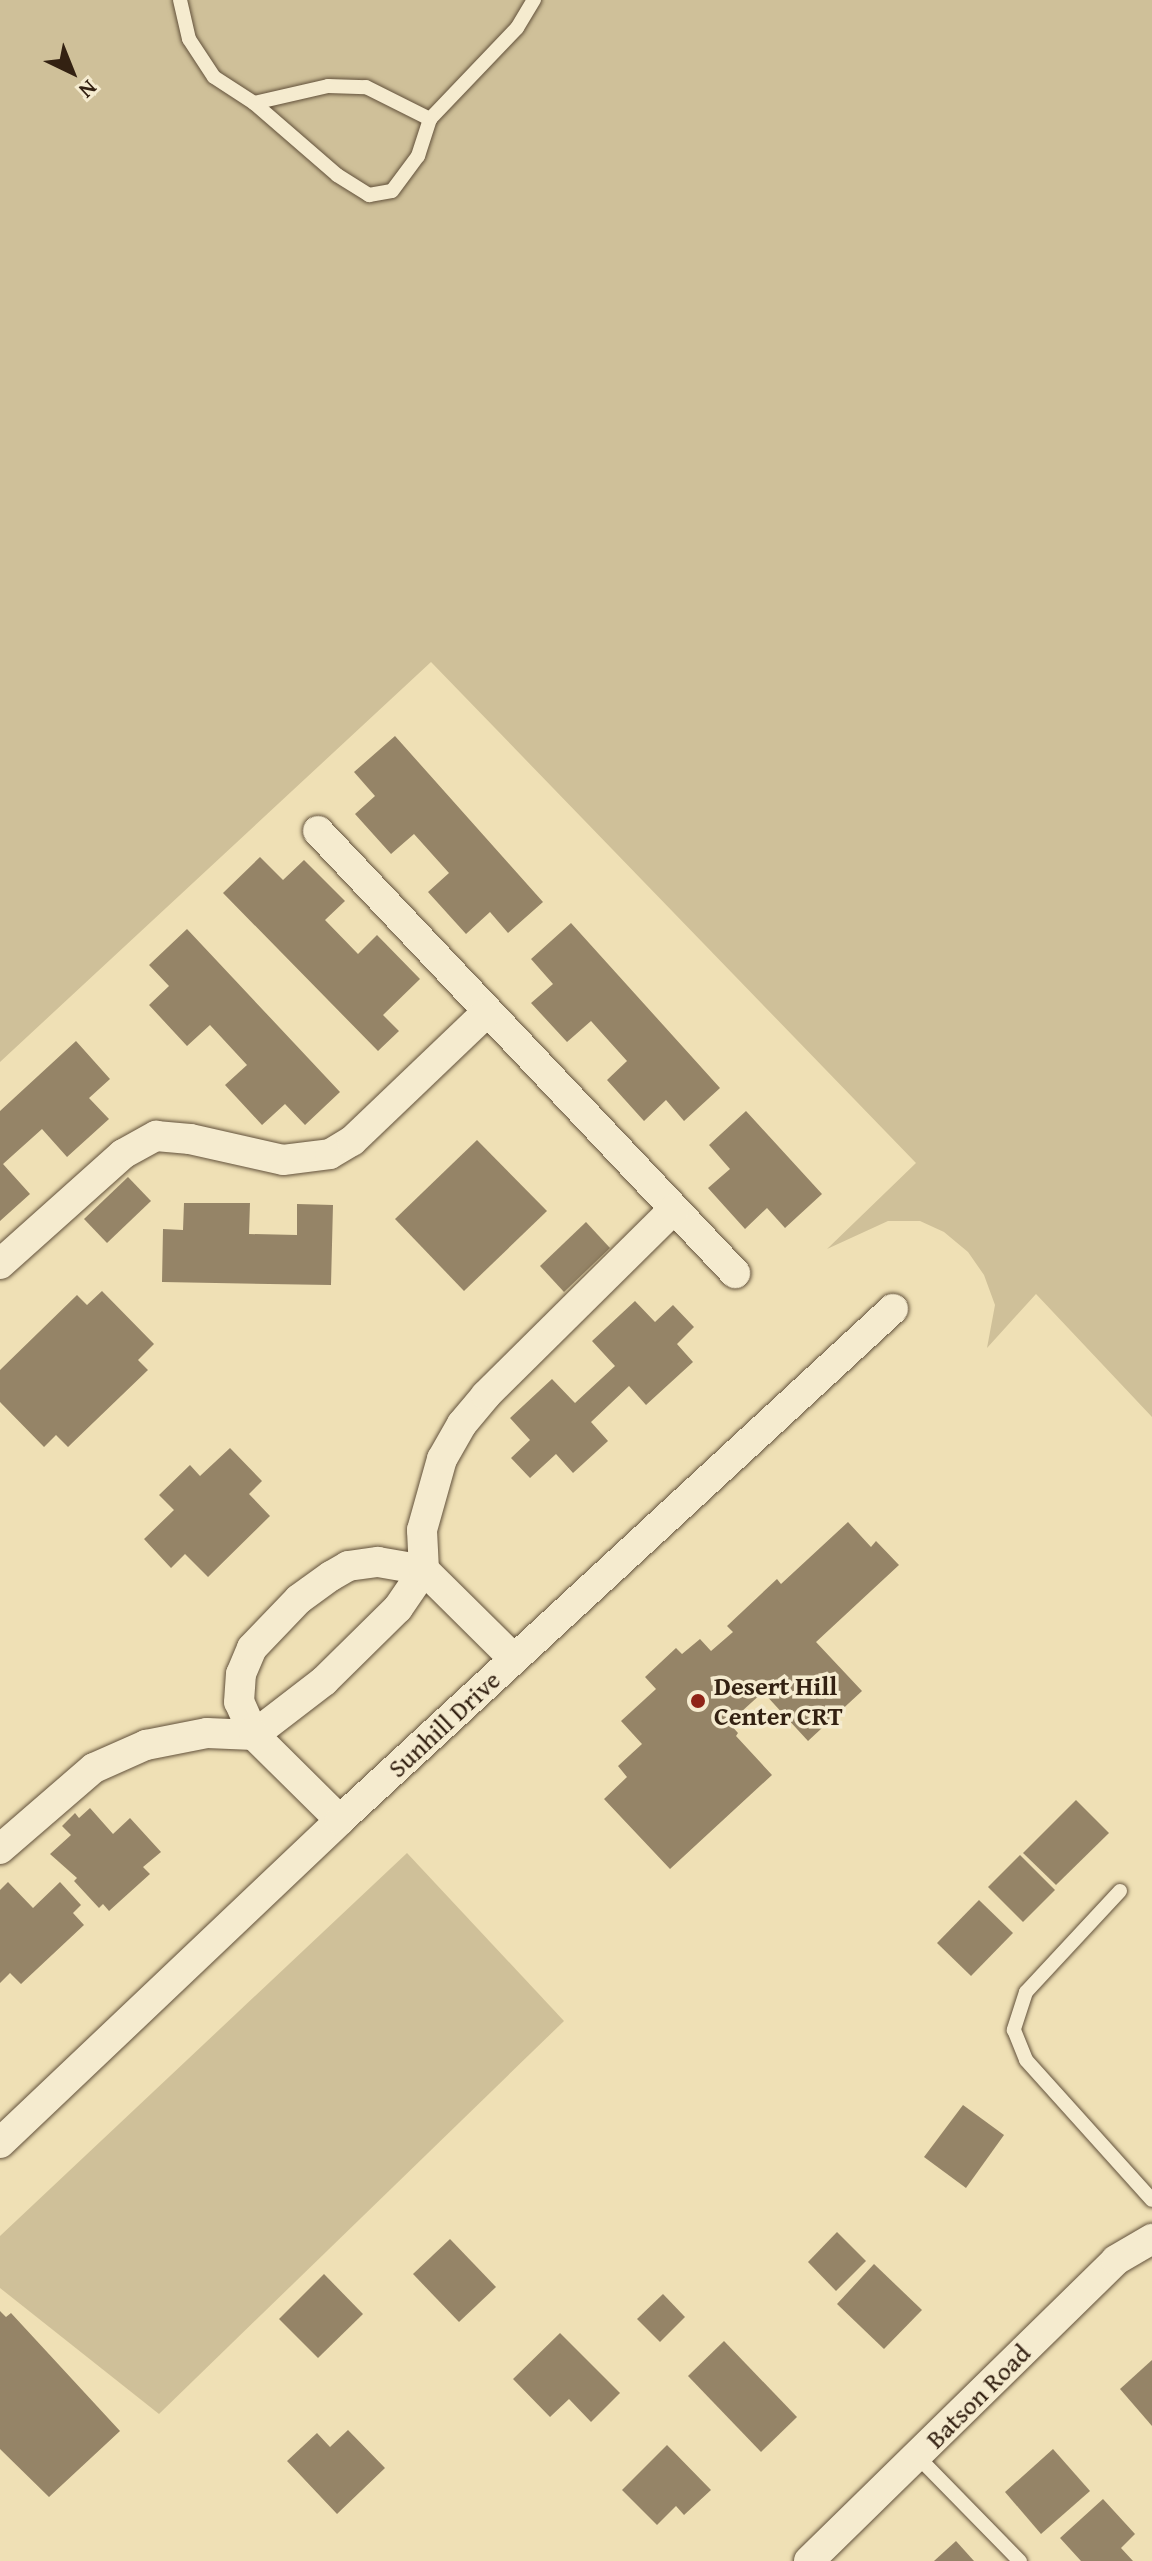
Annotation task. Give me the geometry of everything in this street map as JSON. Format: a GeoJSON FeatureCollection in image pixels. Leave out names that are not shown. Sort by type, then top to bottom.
{"type":"FeatureCollection","features":[{"type":"Feature","properties":{"kind":"street"},"geometry":{"type":"LineString","coordinates":[[318,831],[486,1013],[735,1273]]}},
{"type":"Feature","properties":{"kind":"street"},"geometry":{"type":"LineString","coordinates":[[0,1264],[123,1154],[156,1136],[190,1139],[283,1160],[330,1154],[352,1141],[486,1013]]}},
{"type":"Feature","properties":{"kind":"street"},"geometry":{"type":"LineString","coordinates":[[0,1849],[83,1777],[121,1755],[168,1739],[235,1732],[254,1735],[324,1681],[398,1608],[424,1570],[422,1530],[442,1459],[462,1424],[486,1395],[674,1209]]}},
{"type":"Feature","properties":{"kind":"street","name":"Sunhill Drive"},"geometry":{"type":"LineString","coordinates":[[0,2143],[340,1820],[893,1309]]}},
{"type":"Feature","properties":{"kind":"street"},"geometry":{"type":"LineString","coordinates":[[340,1820],[254,1735],[239,1702],[241,1674],[252,1648],[299,1599],[348,1566],[360,1563],[378,1562],[424,1570],[514,1659]]}},
{"type":"Feature","properties":{"kind":"street","name":"Batson Road"},"geometry":{"type":"LineString","coordinates":[[809,2561],[1116,2260],[1152,2239]]}},
{"type":"Feature","properties":{"kind":"lane"},"geometry":{"type":"LineString","coordinates":[[180,0],[189,39],[214,77],[254,103],[337,175],[369,195],[392,191],[418,156],[430,119],[517,28],[534,0]]}},
{"type":"Feature","properties":{"kind":"lane"},"geometry":{"type":"LineString","coordinates":[[254,103],[328,86],[366,87],[430,119]]}},
{"type":"Feature","properties":{"kind":"lane"},"geometry":{"type":"LineString","coordinates":[[1120,1891],[1026,1992],[1014,2030],[1026,2060],[1152,2200]]}},
{"type":"Feature","properties":{"kind":"lane"},"geometry":{"type":"LineString","coordinates":[[917,2456],[1020,2561]]}},
{"type":"Feature","properties":{"kind":"shaded area"},"geometry":{"type":"Polygon","coordinates":[[[0,0],[1152,0],[1152,1417],[1036,1294],[987,1348],[995,1305],[984,1275],[968,1252],[944,1232],[920,1221],[888,1221],[827,1249],[916,1163],[431,662],[0,1062],[0,0]]]}},
{"type":"Feature","properties":{"kind":"shaded area"},"geometry":{"type":"Polygon","coordinates":[[[407,1853],[564,2021],[159,2414],[0,2288],[0,2236],[407,1853]]]}},
{"type":"Feature","properties":{"kind":"building"},"geometry":{"type":"Polygon","coordinates":[[[395,736],[543,902],[508,933],[490,912],[466,934],[428,892],[449,873],[414,834],[391,854],[355,814],[375,796],[354,772],[395,736]]]}},
{"type":"Feature","properties":{"kind":"building"},"geometry":{"type":"Polygon","coordinates":[[[260,857],[283,880],[304,860],[345,901],[325,920],[358,954],[377,935],[420,979],[383,1015],[399,1031],[378,1051],[223,893],[260,857]]]}},
{"type":"Feature","properties":{"kind":"building"},"geometry":{"type":"Polygon","coordinates":[[[571,923],[720,1088],[684,1121],[666,1100],[644,1121],[607,1080],[627,1061],[591,1021],[567,1042],[531,1003],[553,984],[531,959],[571,923]]]}},
{"type":"Feature","properties":{"kind":"building"},"geometry":{"type":"Polygon","coordinates":[[[187,929],[340,1092],[305,1125],[285,1104],[262,1125],[225,1085],[247,1065],[210,1025],[187,1046],[149,1005],[169,986],[149,965],[187,929]]]}},
{"type":"Feature","properties":{"kind":"building"},"geometry":{"type":"Polygon","coordinates":[[[76,1041],[110,1079],[89,1098],[109,1119],[67,1157],[42,1129],[3,1164],[30,1194],[0,1221],[0,1111],[76,1041]]]}},
{"type":"Feature","properties":{"kind":"building"},"geometry":{"type":"Polygon","coordinates":[[[746,1111],[822,1194],[785,1228],[767,1208],[745,1229],[708,1188],[730,1169],[709,1145],[746,1111]]]}},
{"type":"Feature","properties":{"kind":"building"},"geometry":{"type":"Polygon","coordinates":[[[477,1140],[547,1211],[464,1291],[395,1219],[477,1140]]]}},
{"type":"Feature","properties":{"kind":"building"},"geometry":{"type":"Polygon","coordinates":[[[128,1177],[151,1201],[107,1243],[84,1219],[128,1177]]]}},
{"type":"Feature","properties":{"kind":"building"},"geometry":{"type":"Polygon","coordinates":[[[184,1203],[250,1203],[249,1234],[297,1235],[297,1204],[333,1205],[331,1285],[162,1282],[163,1229],[183,1230],[184,1203]]]}},
{"type":"Feature","properties":{"kind":"building"},"geometry":{"type":"Polygon","coordinates":[[[586,1222],[610,1248],[564,1292],[540,1266],[586,1222]]]}},
{"type":"Feature","properties":{"kind":"building"},"geometry":{"type":"Polygon","coordinates":[[[102,1291],[154,1344],[138,1360],[148,1370],[68,1447],[56,1435],[44,1447],[0,1402],[0,1370],[77,1295],[87,1305],[102,1291]]]}},
{"type":"Feature","properties":{"kind":"building"},"geometry":{"type":"Polygon","coordinates":[[[635,1301],[655,1322],[673,1305],[694,1327],[677,1344],[693,1362],[646,1405],[629,1386],[591,1422],[608,1441],[573,1473],[556,1454],[530,1478],[511,1458],[530,1440],[510,1418],[552,1379],[575,1403],[615,1366],[592,1341],[635,1301]]]}},
{"type":"Feature","properties":{"kind":"building"},"geometry":{"type":"Polygon","coordinates":[[[230,1448],[262,1481],[249,1494],[270,1516],[208,1577],[185,1554],[171,1568],[144,1539],[174,1510],[159,1495],[190,1465],[200,1476],[230,1448]]]}},
{"type":"Feature","properties":{"kind":"building","name":"Desert Hill Center CRT"},"geometry":{"type":"Polygon","coordinates":[[[848,1522],[871,1547],[876,1541],[899,1565],[816,1642],[862,1691],[808,1741],[763,1692],[729,1723],[738,1733],[736,1736],[772,1775],[670,1869],[604,1799],[627,1777],[618,1766],[642,1744],[621,1721],[656,1689],[645,1677],[676,1648],[682,1654],[700,1639],[711,1651],[733,1632],[727,1626],[777,1579],[781,1584],[848,1522]]]}},
{"type":"Feature","properties":{"kind":"building"},"geometry":{"type":"Polygon","coordinates":[[[1076,1800],[1109,1833],[1056,1885],[1023,1853],[1076,1800]]]}},
{"type":"Feature","properties":{"kind":"building"},"geometry":{"type":"Polygon","coordinates":[[[90,1808],[113,1834],[130,1818],[161,1852],[143,1867],[150,1874],[109,1911],[103,1904],[99,1908],[74,1881],[77,1878],[50,1854],[71,1835],[62,1826],[75,1813],[79,1818],[90,1808]]]}},
{"type":"Feature","properties":{"kind":"building"},"geometry":{"type":"Polygon","coordinates":[[[1020,1855],[1055,1890],[1023,1922],[988,1887],[1020,1855]]]}},
{"type":"Feature","properties":{"kind":"building"},"geometry":{"type":"Polygon","coordinates":[[[8,1882],[33,1908],[60,1882],[81,1905],[73,1913],[84,1925],[21,1984],[10,1973],[0,1983],[0,1890],[8,1882]]]}},
{"type":"Feature","properties":{"kind":"building"},"geometry":{"type":"Polygon","coordinates":[[[979,1900],[1013,1933],[971,1976],[937,1943],[979,1900]]]}},
{"type":"Feature","properties":{"kind":"building"},"geometry":{"type":"Polygon","coordinates":[[[963,2105],[1004,2135],[966,2188],[924,2157],[963,2105]]]}},
{"type":"Feature","properties":{"kind":"building"},"geometry":{"type":"Polygon","coordinates":[[[837,2232],[866,2261],[836,2291],[808,2262],[837,2232]]]}},
{"type":"Feature","properties":{"kind":"building"},"geometry":{"type":"Polygon","coordinates":[[[450,2239],[496,2287],[459,2322],[413,2274],[450,2239]]]}},
{"type":"Feature","properties":{"kind":"building"},"geometry":{"type":"Polygon","coordinates":[[[874,2264],[922,2310],[884,2349],[837,2304],[874,2264]]]}},
{"type":"Feature","properties":{"kind":"building"},"geometry":{"type":"Polygon","coordinates":[[[324,2274],[363,2314],[318,2358],[279,2319],[324,2274]]]}},
{"type":"Feature","properties":{"kind":"building"},"geometry":{"type":"Polygon","coordinates":[[[663,2294],[685,2317],[660,2342],[637,2319],[663,2294]]]}},
{"type":"Feature","properties":{"kind":"building"},"geometry":{"type":"Polygon","coordinates":[[[0,2311],[6,2317],[11,2313],[120,2431],[49,2497],[0,2449],[0,2311]]]}},
{"type":"Feature","properties":{"kind":"building"},"geometry":{"type":"Polygon","coordinates":[[[560,2333],[620,2393],[591,2422],[569,2399],[550,2417],[513,2379],[560,2333]]]}},
{"type":"Feature","properties":{"kind":"building"},"geometry":{"type":"Polygon","coordinates":[[[724,2341],[797,2417],[761,2452],[688,2376],[724,2341]]]}},
{"type":"Feature","properties":{"kind":"building"},"geometry":{"type":"Polygon","coordinates":[[[1152,2360],[1152,2426],[1120,2389],[1152,2360]]]}},
{"type":"Feature","properties":{"kind":"building"},"geometry":{"type":"Polygon","coordinates":[[[348,2430],[385,2468],[337,2514],[287,2461],[317,2433],[330,2447],[348,2430]]]}},
{"type":"Feature","properties":{"kind":"building"},"geometry":{"type":"Polygon","coordinates":[[[667,2445],[711,2490],[684,2515],[676,2506],[657,2525],[622,2490],[667,2445]]]}},
{"type":"Feature","properties":{"kind":"building"},"geometry":{"type":"Polygon","coordinates":[[[1053,2449],[1090,2491],[1041,2534],[1005,2492],[1053,2449]]]}},
{"type":"Feature","properties":{"kind":"building"},"geometry":{"type":"Polygon","coordinates":[[[1103,2499],[1135,2534],[1121,2548],[1133,2561],[1081,2561],[1060,2538],[1103,2499]]]}},
{"type":"Feature","properties":{"kind":"building"},"geometry":{"type":"Polygon","coordinates":[[[956,2541],[974,2561],[934,2561],[956,2541]]]}},
{"type":"Feature","properties":{"kind":"place","name":"Desert Hill Center CRT"},"geometry":{"type":"Point","coordinates":[698,1701]}}]}
